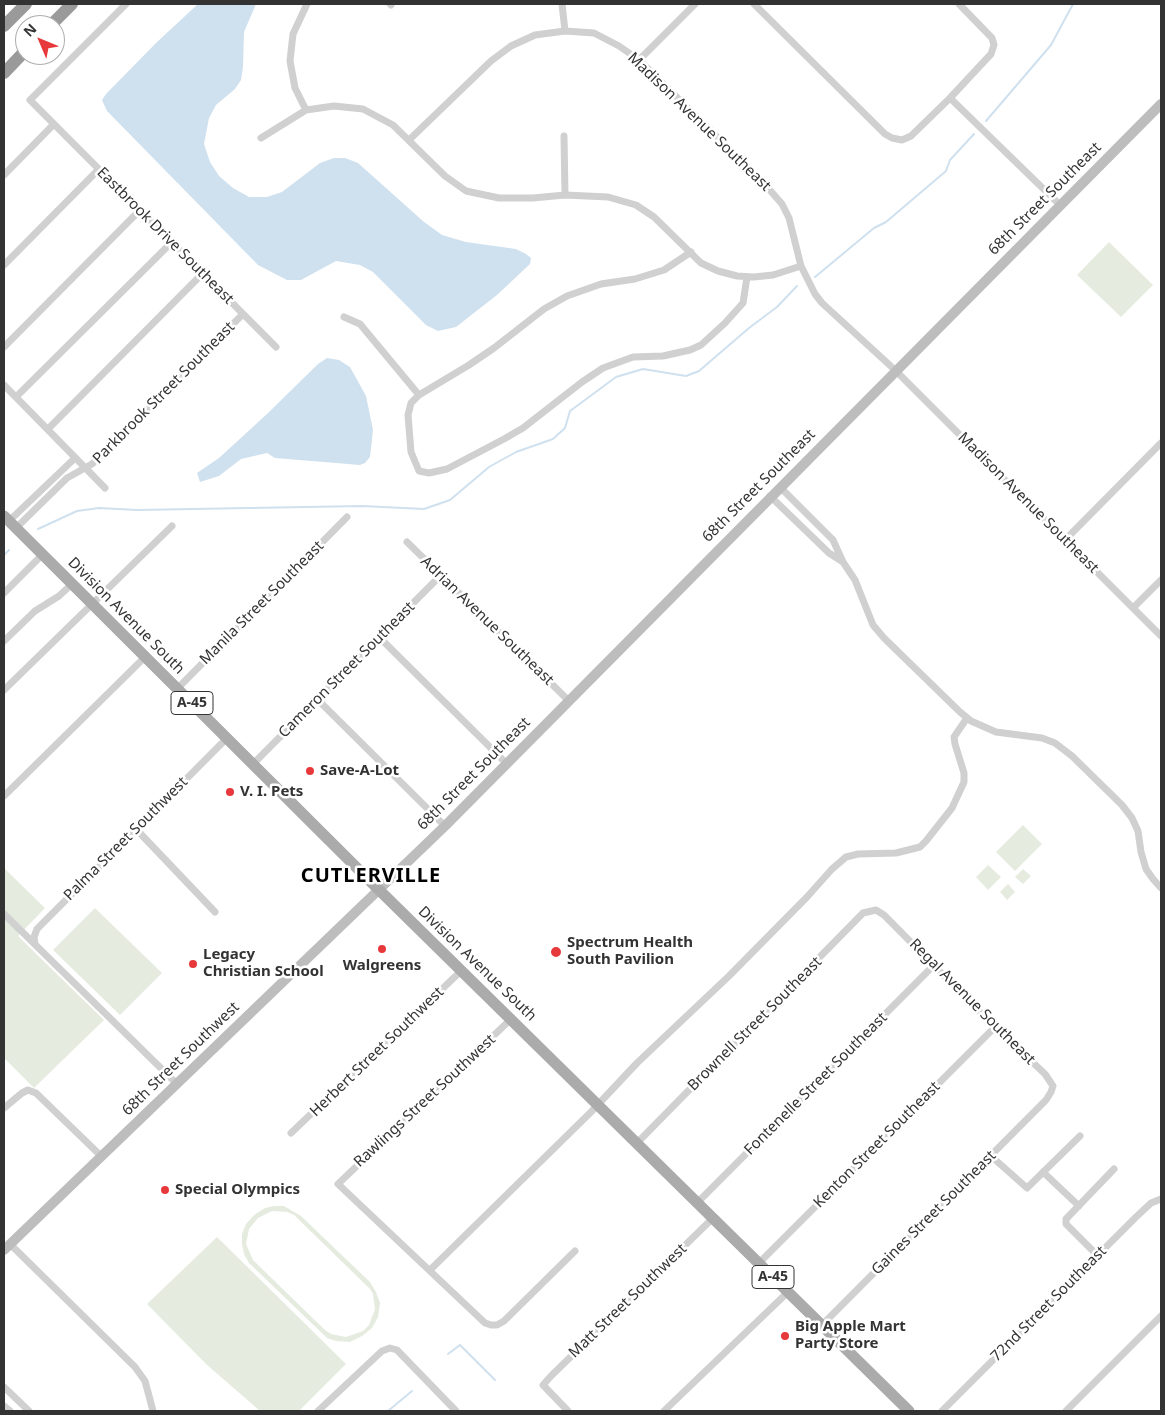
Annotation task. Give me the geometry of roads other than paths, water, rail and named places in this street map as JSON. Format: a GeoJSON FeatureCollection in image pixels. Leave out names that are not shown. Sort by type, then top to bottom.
{"type":"FeatureCollection","features":[{"type":"Feature","properties":{"kind":"highway"},"geometry":{"type":"LineString","coordinates":[[4,26],[26,4]]}},
{"type":"Feature","properties":{"kind":"highway"},"geometry":{"type":"LineString","coordinates":[[61,15],[72,4]]}},
{"type":"Feature","properties":{"kind":"highway"},"geometry":{"type":"LineString","coordinates":[[4,73],[15,61]]}},
{"type":"Feature","properties":{"kind":"main road","name":"68th Street Southeast"},"geometry":{"type":"LineString","coordinates":[[380,890],[1161,104]]}},
{"type":"Feature","properties":{"kind":"main road","name":"Division Avenue South"},"geometry":{"type":"LineString","coordinates":[[10,522],[380,890],[909,1411]]}},
{"type":"Feature","properties":{"kind":"main road","name":"68th Street Southwest"},"geometry":{"type":"LineString","coordinates":[[7,1247],[380,890]]}},
{"type":"Feature","properties":{"kind":"street","name":"Eastbrook Drive Southeast"},"geometry":{"type":"LineString","coordinates":[[126,4],[30,100],[276,347]]}},
{"type":"Feature","properties":{"kind":"street"},"geometry":{"type":"LineString","coordinates":[[306,110],[295,88],[290,62],[294,34],[307,4]]}},
{"type":"Feature","properties":{"kind":"street"},"geometry":{"type":"LineString","coordinates":[[562,4],[565,31]]}},
{"type":"Feature","properties":{"kind":"street"},"geometry":{"type":"LineString","coordinates":[[639,60],[695,4]]}},
{"type":"Feature","properties":{"kind":"street"},"geometry":{"type":"LineString","coordinates":[[754,4],[892,138],[902,140],[912,136],[990,54],[994,44],[990,34],[959,4]]}},
{"type":"Feature","properties":{"kind":"street","name":"Madison Avenue Southeast"},"geometry":{"type":"LineString","coordinates":[[409,140],[492,60],[511,46],[535,35],[565,31],[594,34],[619,46],[639,60],[761,180],[782,204],[789,218],[802,266],[814,294],[822,304],[895,370],[1161,636]]}},
{"type":"Feature","properties":{"kind":"street"},"geometry":{"type":"LineString","coordinates":[[950,98],[1060,205]]}},
{"type":"Feature","properties":{"kind":"street"},"geometry":{"type":"LineString","coordinates":[[261,138],[306,110],[334,106],[363,109],[393,125],[445,176],[466,191],[499,198],[533,198],[565,195],[608,197],[636,204],[654,217],[702,263],[718,271],[747,277],[773,275],[802,266]]}},
{"type":"Feature","properties":{"kind":"street"},"geometry":{"type":"LineString","coordinates":[[4,175],[54,124]]}},
{"type":"Feature","properties":{"kind":"street"},"geometry":{"type":"LineString","coordinates":[[564,136],[565,195]]}},
{"type":"Feature","properties":{"kind":"street"},"geometry":{"type":"LineString","coordinates":[[4,265],[99,169]]}},
{"type":"Feature","properties":{"kind":"street"},"geometry":{"type":"LineString","coordinates":[[4,347],[140,210]]}},
{"type":"Feature","properties":{"kind":"street"},"geometry":{"type":"LineString","coordinates":[[16,397],[172,242]]}},
{"type":"Feature","properties":{"kind":"street"},"geometry":{"type":"LineString","coordinates":[[691,252],[664,270],[635,279],[601,284],[568,296],[544,309],[469,365],[419,395],[410,406],[408,415],[410,452],[418,471],[430,473],[447,469],[523,428],[603,368],[633,356],[663,356],[690,350],[701,345],[726,323],[743,303],[747,277]]}},
{"type":"Feature","properties":{"kind":"street"},"geometry":{"type":"LineString","coordinates":[[48,429],[203,273]]}},
{"type":"Feature","properties":{"kind":"street","name":"Parkbrook Street Southeast"},"geometry":{"type":"LineString","coordinates":[[10,522],[68,478],[92,464],[244,314]]}},
{"type":"Feature","properties":{"kind":"street"},"geometry":{"type":"LineString","coordinates":[[344,316],[360,324],[419,395]]}},
{"type":"Feature","properties":{"kind":"street"},"geometry":{"type":"LineString","coordinates":[[4,385],[105,488]]}},
{"type":"Feature","properties":{"kind":"street"},"geometry":{"type":"LineString","coordinates":[[1065,540],[1161,443]]}},
{"type":"Feature","properties":{"kind":"street"},"geometry":{"type":"LineString","coordinates":[[10,522],[75,458]]}},
{"type":"Feature","properties":{"kind":"street"},"geometry":{"type":"LineString","coordinates":[[780,486],[833,540],[843,562],[855,580],[871,620],[877,630],[904,659],[967,718],[996,732],[1048,740],[1072,756],[1122,805],[1132,818],[1138,832],[1146,869],[1161,888]]}},
{"type":"Feature","properties":{"kind":"street"},"geometry":{"type":"LineString","coordinates":[[770,496],[829,553],[843,562]]}},
{"type":"Feature","properties":{"kind":"street","name":"Manila Street Southeast"},"geometry":{"type":"LineString","coordinates":[[178,689],[347,517]]}},
{"type":"Feature","properties":{"kind":"street"},"geometry":{"type":"LineString","coordinates":[[4,690],[172,526]]}},
{"type":"Feature","properties":{"kind":"street","name":"Adrian Avenue Southeast"},"geometry":{"type":"LineString","coordinates":[[407,542],[568,700]]}},
{"type":"Feature","properties":{"kind":"street"},"geometry":{"type":"LineString","coordinates":[[4,593],[43,554]]}},
{"type":"Feature","properties":{"kind":"street","name":"Cameron Street Southeast"},"geometry":{"type":"LineString","coordinates":[[253,764],[441,575]]}},
{"type":"Feature","properties":{"kind":"street"},"geometry":{"type":"LineString","coordinates":[[1133,608],[1161,580]]}},
{"type":"Feature","properties":{"kind":"street"},"geometry":{"type":"LineString","coordinates":[[4,641],[34,611],[59,596],[72,584]]}},
{"type":"Feature","properties":{"kind":"street"},"geometry":{"type":"LineString","coordinates":[[380,637],[506,763]]}},
{"type":"Feature","properties":{"kind":"street"},"geometry":{"type":"LineString","coordinates":[[4,796],[145,657]]}},
{"type":"Feature","properties":{"kind":"street"},"geometry":{"type":"LineString","coordinates":[[317,700],[445,826]]}},
{"type":"Feature","properties":{"kind":"street"},"geometry":{"type":"LineString","coordinates":[[575,1250],[504,1321],[496,1324],[485,1323],[430,1270],[598,1105],[637,1063],[730,976],[832,869],[846,857],[858,854],[896,853],[920,847],[926,841],[952,808],[964,782],[964,773],[954,737],[967,718]]}},
{"type":"Feature","properties":{"kind":"street","name":"Palma Street Southwest"},"geometry":{"type":"LineString","coordinates":[[35,944],[36,929],[227,738]]}},
{"type":"Feature","properties":{"kind":"street"},"geometry":{"type":"LineString","coordinates":[[136,829],[215,912]]}},
{"type":"Feature","properties":{"kind":"street","name":"Regal Avenue Southeast"},"geometry":{"type":"LineString","coordinates":[[876,910],[884,915],[1051,1081],[1053,1086],[1046,1100]]}},
{"type":"Feature","properties":{"kind":"street","name":"Brownell Street Southeast"},"geometry":{"type":"LineString","coordinates":[[637,1143],[863,914],[876,910]]}},
{"type":"Feature","properties":{"kind":"street"},"geometry":{"type":"LineString","coordinates":[[4,914],[177,1084]]}},
{"type":"Feature","properties":{"kind":"street","name":"Fontenelle Street Southeast"},"geometry":{"type":"LineString","coordinates":[[698,1202],[934,965]]}},
{"type":"Feature","properties":{"kind":"street","name":"Herbert Street Southwest"},"geometry":{"type":"LineString","coordinates":[[292,1133],[462,970]]}},
{"type":"Feature","properties":{"kind":"street","name":"Rawlings Street Southwest"},"geometry":{"type":"LineString","coordinates":[[430,1270],[338,1184],[511,1019]]}},
{"type":"Feature","properties":{"kind":"street","name":"Kenton Street Southeast"},"geometry":{"type":"LineString","coordinates":[[759,1263],[995,1027]]}},
{"type":"Feature","properties":{"kind":"street"},"geometry":{"type":"LineString","coordinates":[[4,1108],[14,1098],[28,1090],[36,1093],[101,1156]]}},
{"type":"Feature","properties":{"kind":"street","name":"Gaines Street Southeast"},"geometry":{"type":"LineString","coordinates":[[822,1325],[1046,1100]]}},
{"type":"Feature","properties":{"kind":"street"},"geometry":{"type":"LineString","coordinates":[[991,1156],[1027,1188],[1080,1136]]}},
{"type":"Feature","properties":{"kind":"street"},"geometry":{"type":"LineString","coordinates":[[1097,1255],[1066,1224],[1066,1219],[1114,1169]]}},
{"type":"Feature","properties":{"kind":"street"},"geometry":{"type":"LineString","coordinates":[[1043,1172],[1079,1206]]}},
{"type":"Feature","properties":{"kind":"street","name":"72nd Street Southeast"},"geometry":{"type":"LineString","coordinates":[[942,1411],[1135,1218],[1151,1203],[1160,1199]]}},
{"type":"Feature","properties":{"kind":"street","name":"Matt Street Southwest"},"geometry":{"type":"LineString","coordinates":[[568,1411],[543,1385],[713,1218]]}},
{"type":"Feature","properties":{"kind":"street"},"geometry":{"type":"LineString","coordinates":[[7,1247],[136,1367],[145,1382],[153,1411]]}},
{"type":"Feature","properties":{"kind":"street"},"geometry":{"type":"LineString","coordinates":[[664,1411],[788,1292]]}},
{"type":"Feature","properties":{"kind":"street"},"geometry":{"type":"LineString","coordinates":[[1066,1411],[1161,1316]]}},
{"type":"Feature","properties":{"kind":"street"},"geometry":{"type":"LineString","coordinates":[[318,1411],[382,1351],[390,1348],[396,1350],[456,1411]]}},
{"type":"Feature","properties":{"kind":"street"},"geometry":{"type":"LineString","coordinates":[[4,1387],[29,1411]]}},
{"type":"Feature","properties":{"kind":"street"},"geometry":{"type":"LineString","coordinates":[[4,1406],[10,1411]]}},
{"type":"Feature","properties":{"kind":"water"},"geometry":{"type":"Polygon","coordinates":[[[198,4],[256,4],[244,32],[241,80],[235,89],[216,105],[209,118],[204,144],[210,162],[219,176],[233,188],[249,197],[267,197],[282,192],[320,163],[334,158],[345,158],[358,163],[424,222],[442,235],[466,242],[516,249],[531,258],[530,264],[497,295],[456,327],[438,331],[426,325],[373,272],[360,265],[336,261],[301,280],[287,280],[258,265],[107,111],[102,100],[157,42],[198,4]]]}},
{"type":"Feature","properties":{"kind":"water"},"geometry":{"type":"Polygon","coordinates":[[[327,358],[339,360],[350,367],[366,396],[373,430],[370,457],[365,463],[360,465],[275,458],[267,453],[241,459],[219,476],[200,482],[197,473],[219,458],[318,364],[327,358]]]}},
{"type":"Feature","properties":{"kind":"waterway"},"geometry":{"type":"LineString","coordinates":[[986,121],[1051,45],[1073,4]]}},
{"type":"Feature","properties":{"kind":"waterway"},"geometry":{"type":"LineString","coordinates":[[815,277],[874,228],[886,222],[946,171],[950,160],[974,134]]}},
{"type":"Feature","properties":{"kind":"waterway"},"geometry":{"type":"LineString","coordinates":[[38,529],[77,511],[99,508],[137,510],[362,506],[424,509],[450,500],[489,467],[516,452],[553,439],[565,428],[570,411],[616,377],[643,369],[686,376],[699,371],[749,328],[777,307],[797,286]]}},
{"type":"Feature","properties":{"kind":"waterway"},"geometry":{"type":"LineString","coordinates":[[4,555],[9,550]]}},
{"type":"Feature","properties":{"kind":"waterway"},"geometry":{"type":"LineString","coordinates":[[448,1354],[460,1345],[495,1380]]}},
{"type":"Feature","properties":{"kind":"waterway"},"geometry":{"type":"LineString","coordinates":[[388,1411],[412,1391]]}},
{"type":"Feature","properties":{"kind":"place","name":"Save-A-Lot"},"geometry":{"type":"Point","coordinates":[310,771]}},
{"type":"Feature","properties":{"kind":"place","name":"V. I. Pets"},"geometry":{"type":"Point","coordinates":[230,792]}},
{"type":"Feature","properties":{"kind":"place","name":"Walgreens"},"geometry":{"type":"Point","coordinates":[382,949]}},
{"type":"Feature","properties":{"kind":"place","name":"Spectrum Health South Pavilion"},"geometry":{"type":"Point","coordinates":[556,952]}},
{"type":"Feature","properties":{"kind":"place","name":"Legacy Christian School"},"geometry":{"type":"Point","coordinates":[193,964]}},
{"type":"Feature","properties":{"kind":"place","name":"Special Olympics"},"geometry":{"type":"Point","coordinates":[165,1190]}},
{"type":"Feature","properties":{"kind":"place","name":"Big Apple Mart Party Store"},"geometry":{"type":"Point","coordinates":[785,1336]}},
{"type":"Feature","properties":{"kind":"district","name":"CUTLERVILLE"},"geometry":{"type":"Point","coordinates":[371,876]}}]}
